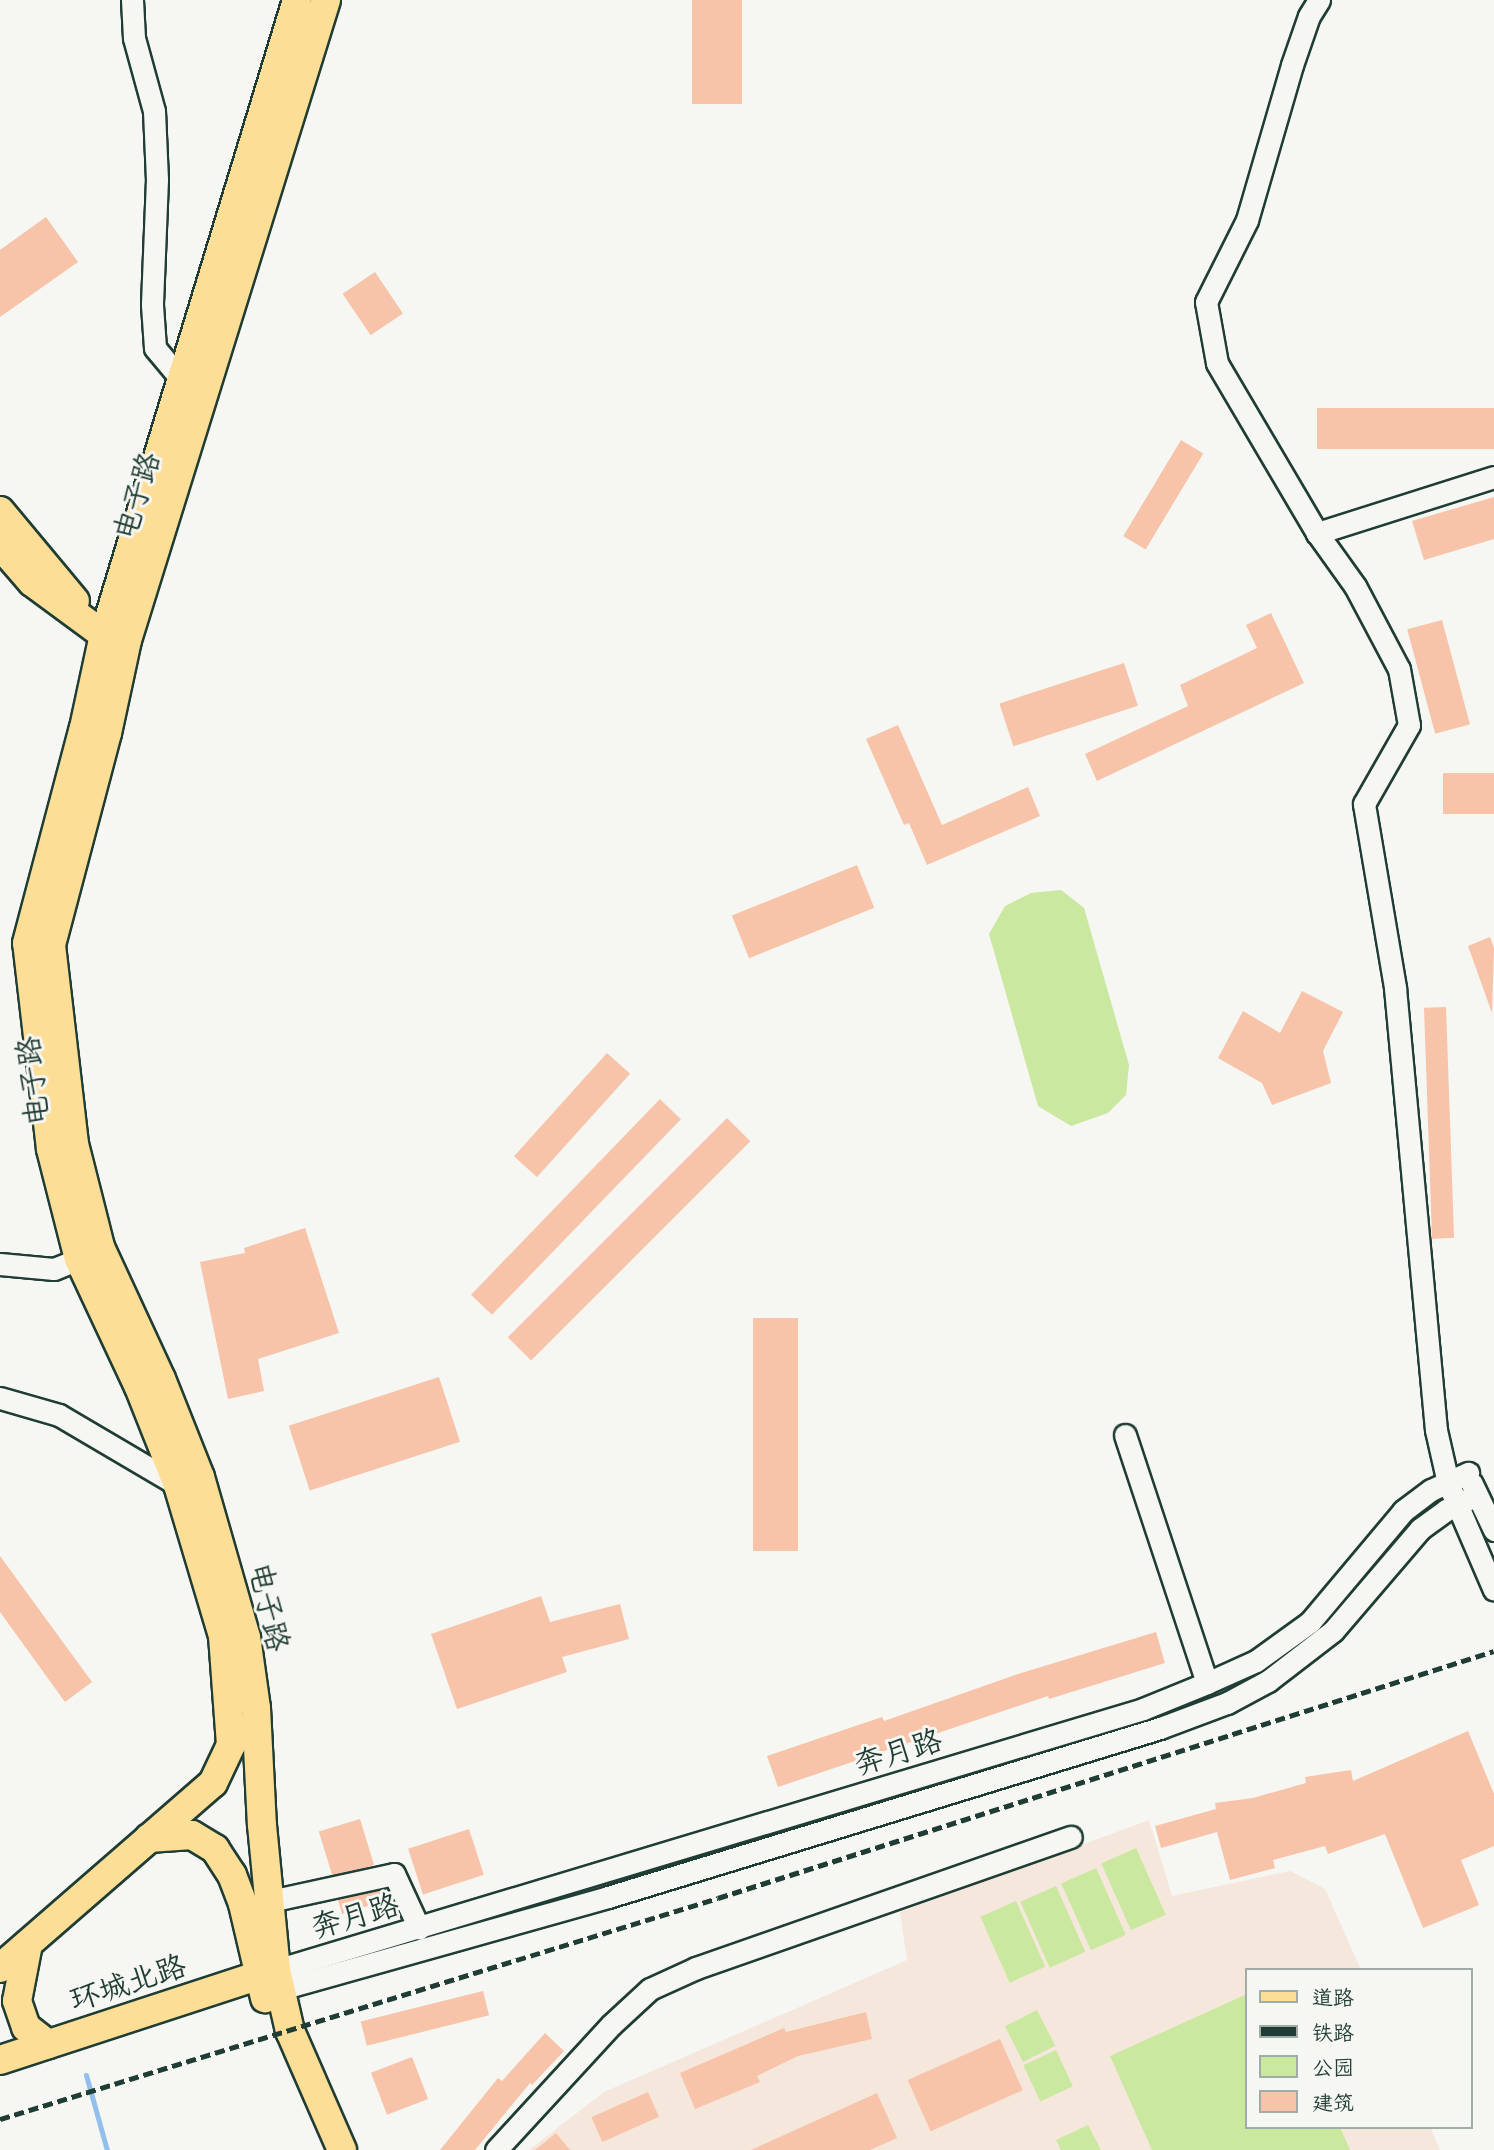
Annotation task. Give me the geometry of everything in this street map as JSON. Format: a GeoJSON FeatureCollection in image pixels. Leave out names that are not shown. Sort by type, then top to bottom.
{"type":"FeatureCollection","features":[{"type":"Feature","properties":{"kind":"main road","name":"电子路"},"geometry":{"type":"LineString","coordinates":[[257,1903],[262,1825],[256,1708],[246,1637],[200,1477],[161,1379],[100,1247],[74,1144],[51,945],[107,733],[116,638],[181,379],[297,0]]}},
{"type":"Feature","properties":{"kind":"main road","name":"电子路"},"geometry":{"type":"LineString","coordinates":[[0,1968],[213,1783],[231,1745],[223,1636],[178,1485],[139,1387],[79,1259],[51,1149],[27,943],[84,728],[326,0]]}},
{"type":"Feature","properties":{"kind":"main road"},"geometry":{"type":"LineString","coordinates":[[0,511],[116,638]]}},
{"type":"Feature","properties":{"kind":"main road"},"geometry":{"type":"LineString","coordinates":[[0,545],[32,582],[116,638]]}},
{"type":"Feature","properties":{"kind":"main road"},"geometry":{"type":"LineString","coordinates":[[149,1838],[192,1835],[215,1849],[232,1875],[257,1903],[272,1979],[290,2031],[342,2150]]}},
{"type":"Feature","properties":{"kind":"main road"},"geometry":{"type":"LineString","coordinates":[[223,1987],[236,1964],[257,1903]]}},
{"type":"Feature","properties":{"kind":"main road"},"geometry":{"type":"LineString","coordinates":[[28,1944],[17,2001],[26,2027],[48,2044]]}},
{"type":"Feature","properties":{"kind":"main road"},"geometry":{"type":"LineString","coordinates":[[272,1979],[274,2036],[325,2150]]}},
{"type":"Feature","properties":{"kind":"main road","name":"环城北路"},"geometry":{"type":"LineString","coordinates":[[0,2060],[223,1987],[272,1979]]}},
{"type":"Feature","properties":{"kind":"street"},"geometry":{"type":"LineString","coordinates":[[132,0],[134,38],[154,111],[157,180],[152,305],[155,348],[181,379]]}},
{"type":"Feature","properties":{"kind":"street"},"geometry":{"type":"LineString","coordinates":[[1319,0],[1309,16],[1292,65],[1247,220],[1206,302],[1217,363],[1317,533],[1355,586],[1399,669],[1409,725],[1364,804],[1395,988],[1436,1430],[1448,1483],[1494,1530]]}},
{"type":"Feature","properties":{"kind":"street"},"geometry":{"type":"LineString","coordinates":[[1317,533],[1494,477]]}},
{"type":"Feature","properties":{"kind":"street"},"geometry":{"type":"LineString","coordinates":[[0,1264],[54,1269],[79,1259]]}},
{"type":"Feature","properties":{"kind":"street"},"geometry":{"type":"LineString","coordinates":[[0,1398],[59,1415],[178,1485]]}},
{"type":"Feature","properties":{"kind":"street"},"geometry":{"type":"LineString","coordinates":[[1436,1430],[1468,1473],[1467,1500],[1476,1545],[1494,1590]]}},
{"type":"Feature","properties":{"kind":"street"},"geometry":{"type":"LineString","coordinates":[[1125,1435],[1207,1684]]}},
{"type":"Feature","properties":{"kind":"street","name":"奔月路"},"geometry":{"type":"LineString","coordinates":[[272,1979],[419,1928],[1143,1709],[1207,1684],[1256,1661],[1310,1622],[1403,1511],[1431,1490],[1468,1473]]}},
{"type":"Feature","properties":{"kind":"street"},"geometry":{"type":"LineString","coordinates":[[272,1979],[608,1897],[1160,1728],[1227,1703],[1269,1681],[1333,1631],[1420,1529],[1467,1500]]}},
{"type":"Feature","properties":{"kind":"street"},"geometry":{"type":"LineString","coordinates":[[496,2150],[611,2025],[650,1989],[696,1968],[1071,1837]]}},
{"type":"Feature","properties":{"kind":"street"},"geometry":{"type":"LineString","coordinates":[[257,1903],[394,1874],[419,1928]]}},
{"type":"Feature","properties":{"kind":"shaded area"},"geometry":{"type":"Polygon","coordinates":[[[1149,1820],[1172,1896],[1290,1871],[1325,1889],[1360,1968],[1246,1968],[1246,2129],[1431,2129],[1440,2150],[529,2150],[604,2092],[907,1960],[900,1912],[1149,1820]]]}},
{"type":"Feature","properties":{"kind":"green space"},"geometry":{"type":"Polygon","coordinates":[[[1061,890],[1084,908],[1129,1065],[1126,1095],[1108,1113],[1071,1126],[1038,1106],[989,934],[1005,906],[1031,893],[1061,890]]]}},
{"type":"Feature","properties":{"kind":"green space"},"geometry":{"type":"Polygon","coordinates":[[[1136,1848],[1166,1915],[1131,1930],[1101,1863],[1136,1848]]]}},
{"type":"Feature","properties":{"kind":"green space"},"geometry":{"type":"Polygon","coordinates":[[[1096,1868],[1126,1935],[1091,1950],[1061,1883],[1096,1868]]]}},
{"type":"Feature","properties":{"kind":"green space"},"geometry":{"type":"Polygon","coordinates":[[[1056,1886],[1085,1952],[1050,1968],[1020,1902],[1056,1886]]]}},
{"type":"Feature","properties":{"kind":"green space"},"geometry":{"type":"Polygon","coordinates":[[[1016,1901],[1045,1967],[1010,1983],[980,1917],[1016,1901]]]}},
{"type":"Feature","properties":{"kind":"green space"},"geometry":{"type":"Polygon","coordinates":[[[1246,1994],[1246,2129],[1341,2129],[1350,2150],[1152,2150],[1110,2056],[1246,1994]]]}},
{"type":"Feature","properties":{"kind":"green space"},"geometry":{"type":"Polygon","coordinates":[[[1037,2010],[1055,2046],[1023,2062],[1005,2026],[1037,2010]]]}},
{"type":"Feature","properties":{"kind":"green space"},"geometry":{"type":"Polygon","coordinates":[[[1056,2050],[1073,2086],[1040,2101],[1023,2065],[1056,2050]]]}},
{"type":"Feature","properties":{"kind":"green space"},"geometry":{"type":"Polygon","coordinates":[[[1088,2125],[1101,2150],[1061,2150],[1056,2140],[1088,2125]]]}},
{"type":"Feature","properties":{"kind":"building"},"geometry":{"type":"Polygon","coordinates":[[[692,0],[742,0],[742,104],[692,104],[692,0]]]}},
{"type":"Feature","properties":{"kind":"building"},"geometry":{"type":"Polygon","coordinates":[[[46,217],[78,262],[0,317],[0,250],[46,217]]]}},
{"type":"Feature","properties":{"kind":"building"},"geometry":{"type":"Polygon","coordinates":[[[375,272],[403,313],[371,335],[343,294],[375,272]]]}},
{"type":"Feature","properties":{"kind":"building"},"geometry":{"type":"Polygon","coordinates":[[[1317,408],[1494,408],[1494,449],[1317,449],[1317,408]]]}},
{"type":"Feature","properties":{"kind":"building"},"geometry":{"type":"Polygon","coordinates":[[[1181,440],[1203,453],[1146,549],[1123,536],[1181,440]]]}},
{"type":"Feature","properties":{"kind":"building"},"geometry":{"type":"Polygon","coordinates":[[[1494,497],[1494,539],[1424,560],[1412,521],[1494,497]]]}},
{"type":"Feature","properties":{"kind":"building"},"geometry":{"type":"Polygon","coordinates":[[[1271,613],[1304,683],[1097,781],[1085,754],[1188,706],[1180,685],[1257,648],[1246,625],[1271,613]]]}},
{"type":"Feature","properties":{"kind":"building"},"geometry":{"type":"Polygon","coordinates":[[[1442,620],[1470,724],[1435,734],[1407,629],[1442,620]]]}},
{"type":"Feature","properties":{"kind":"building"},"geometry":{"type":"Polygon","coordinates":[[[1124,663],[1138,706],[1013,746],[999,703],[1124,663]]]}},
{"type":"Feature","properties":{"kind":"building"},"geometry":{"type":"Polygon","coordinates":[[[898,725],[942,825],[1028,787],[1040,816],[927,865],[909,823],[904,825],[866,739],[898,725]]]}},
{"type":"Feature","properties":{"kind":"building"},"geometry":{"type":"Polygon","coordinates":[[[1443,773],[1494,773],[1494,814],[1443,814],[1443,773]]]}},
{"type":"Feature","properties":{"kind":"building"},"geometry":{"type":"Polygon","coordinates":[[[857,865],[874,908],[749,958],[732,916],[857,865]]]}},
{"type":"Feature","properties":{"kind":"building"},"geometry":{"type":"Polygon","coordinates":[[[1490,937],[1494,948],[1492,1013],[1468,946],[1490,937]]]}},
{"type":"Feature","properties":{"kind":"building"},"geometry":{"type":"Polygon","coordinates":[[[1302,991],[1343,1012],[1323,1051],[1331,1083],[1272,1105],[1262,1083],[1218,1058],[1243,1011],[1280,1033],[1302,991]]]}},
{"type":"Feature","properties":{"kind":"building"},"geometry":{"type":"Polygon","coordinates":[[[1446,1007],[1454,1238],[1432,1239],[1424,1008],[1446,1007]]]}},
{"type":"Feature","properties":{"kind":"building"},"geometry":{"type":"Polygon","coordinates":[[[607,1053],[630,1074],[537,1177],[514,1156],[607,1053]]]}},
{"type":"Feature","properties":{"kind":"building"},"geometry":{"type":"Polygon","coordinates":[[[660,1099],[681,1119],[492,1315],[471,1295],[660,1099]]]}},
{"type":"Feature","properties":{"kind":"building"},"geometry":{"type":"Polygon","coordinates":[[[727,1118],[750,1141],[531,1361],[508,1337],[727,1118]]]}},
{"type":"Feature","properties":{"kind":"building"},"geometry":{"type":"Polygon","coordinates":[[[305,1228],[339,1333],[258,1359],[264,1391],[228,1399],[200,1262],[245,1253],[244,1248],[305,1228]]]}},
{"type":"Feature","properties":{"kind":"building"},"geometry":{"type":"Polygon","coordinates":[[[753,1318],[798,1318],[798,1551],[753,1551],[753,1318]]]}},
{"type":"Feature","properties":{"kind":"building"},"geometry":{"type":"Polygon","coordinates":[[[439,1377],[460,1442],[310,1490],[289,1426],[439,1377]]]}},
{"type":"Feature","properties":{"kind":"building"},"geometry":{"type":"Polygon","coordinates":[[[0,1556],[92,1682],[65,1702],[0,1612],[0,1556]]]}},
{"type":"Feature","properties":{"kind":"building"},"geometry":{"type":"Polygon","coordinates":[[[541,1596],[550,1622],[620,1604],[629,1639],[562,1657],[567,1672],[457,1709],[431,1634],[541,1596]]]}},
{"type":"Feature","properties":{"kind":"building"},"geometry":{"type":"Polygon","coordinates":[[[1156,1632],[1165,1663],[1049,1699],[1048,1696],[778,1787],[767,1756],[882,1717],[884,1721],[1018,1674],[1156,1632]]]}},
{"type":"Feature","properties":{"kind":"building"},"geometry":{"type":"Polygon","coordinates":[[[1468,1731],[1494,1794],[1494,1846],[1461,1860],[1479,1905],[1423,1928],[1385,1834],[1328,1854],[1325,1846],[1273,1860],[1275,1868],[1230,1880],[1217,1832],[1161,1848],[1155,1826],[1216,1809],[1215,1803],[1253,1798],[1306,1783],[1305,1777],[1351,1770],[1353,1781],[1468,1731]]]}},
{"type":"Feature","properties":{"kind":"building"},"geometry":{"type":"Polygon","coordinates":[[[360,1819],[374,1865],[333,1877],[319,1832],[360,1819]]]}},
{"type":"Feature","properties":{"kind":"building"},"geometry":{"type":"Polygon","coordinates":[[[469,1829],[484,1875],[423,1894],[408,1849],[469,1829]]]}},
{"type":"Feature","properties":{"kind":"building"},"geometry":{"type":"Polygon","coordinates":[[[381,1890],[384,1901],[342,1914],[338,1900],[381,1890]]]}},
{"type":"Feature","properties":{"kind":"building"},"geometry":{"type":"Polygon","coordinates":[[[483,1991],[489,2015],[367,2046],[361,2021],[483,1991]]]}},
{"type":"Feature","properties":{"kind":"building"},"geometry":{"type":"Polygon","coordinates":[[[866,2012],[872,2039],[798,2056],[757,2076],[760,2082],[695,2109],[680,2073],[784,2028],[786,2032],[866,2012]]]}},
{"type":"Feature","properties":{"kind":"building"},"geometry":{"type":"Polygon","coordinates":[[[545,2033],[564,2051],[532,2085],[530,2083],[475,2150],[440,2150],[498,2078],[502,2081],[545,2033]]]}},
{"type":"Feature","properties":{"kind":"building"},"geometry":{"type":"Polygon","coordinates":[[[1000,2039],[1023,2090],[931,2131],[908,2080],[1000,2039]]]}},
{"type":"Feature","properties":{"kind":"building"},"geometry":{"type":"Polygon","coordinates":[[[412,2057],[428,2099],[387,2115],[371,2073],[412,2057]]]}},
{"type":"Feature","properties":{"kind":"building"},"geometry":{"type":"Polygon","coordinates":[[[648,2092],[659,2117],[602,2142],[591,2117],[648,2092]]]}},
{"type":"Feature","properties":{"kind":"building"},"geometry":{"type":"Polygon","coordinates":[[[877,2093],[897,2138],[870,2150],[751,2150],[877,2093]]]}},
{"type":"Feature","properties":{"kind":"building"},"geometry":{"type":"Polygon","coordinates":[[[556,2133],[570,2150],[535,2150],[556,2133]]]}},
{"type":"Feature","properties":{"kind":"waterway"},"geometry":{"type":"LineString","coordinates":[[86,2075],[107,2150]]}},
{"type":"Feature","properties":{"kind":"railway"},"geometry":{"type":"LineString","coordinates":[[0,2119],[718,1898],[1494,1651]]}}]}
